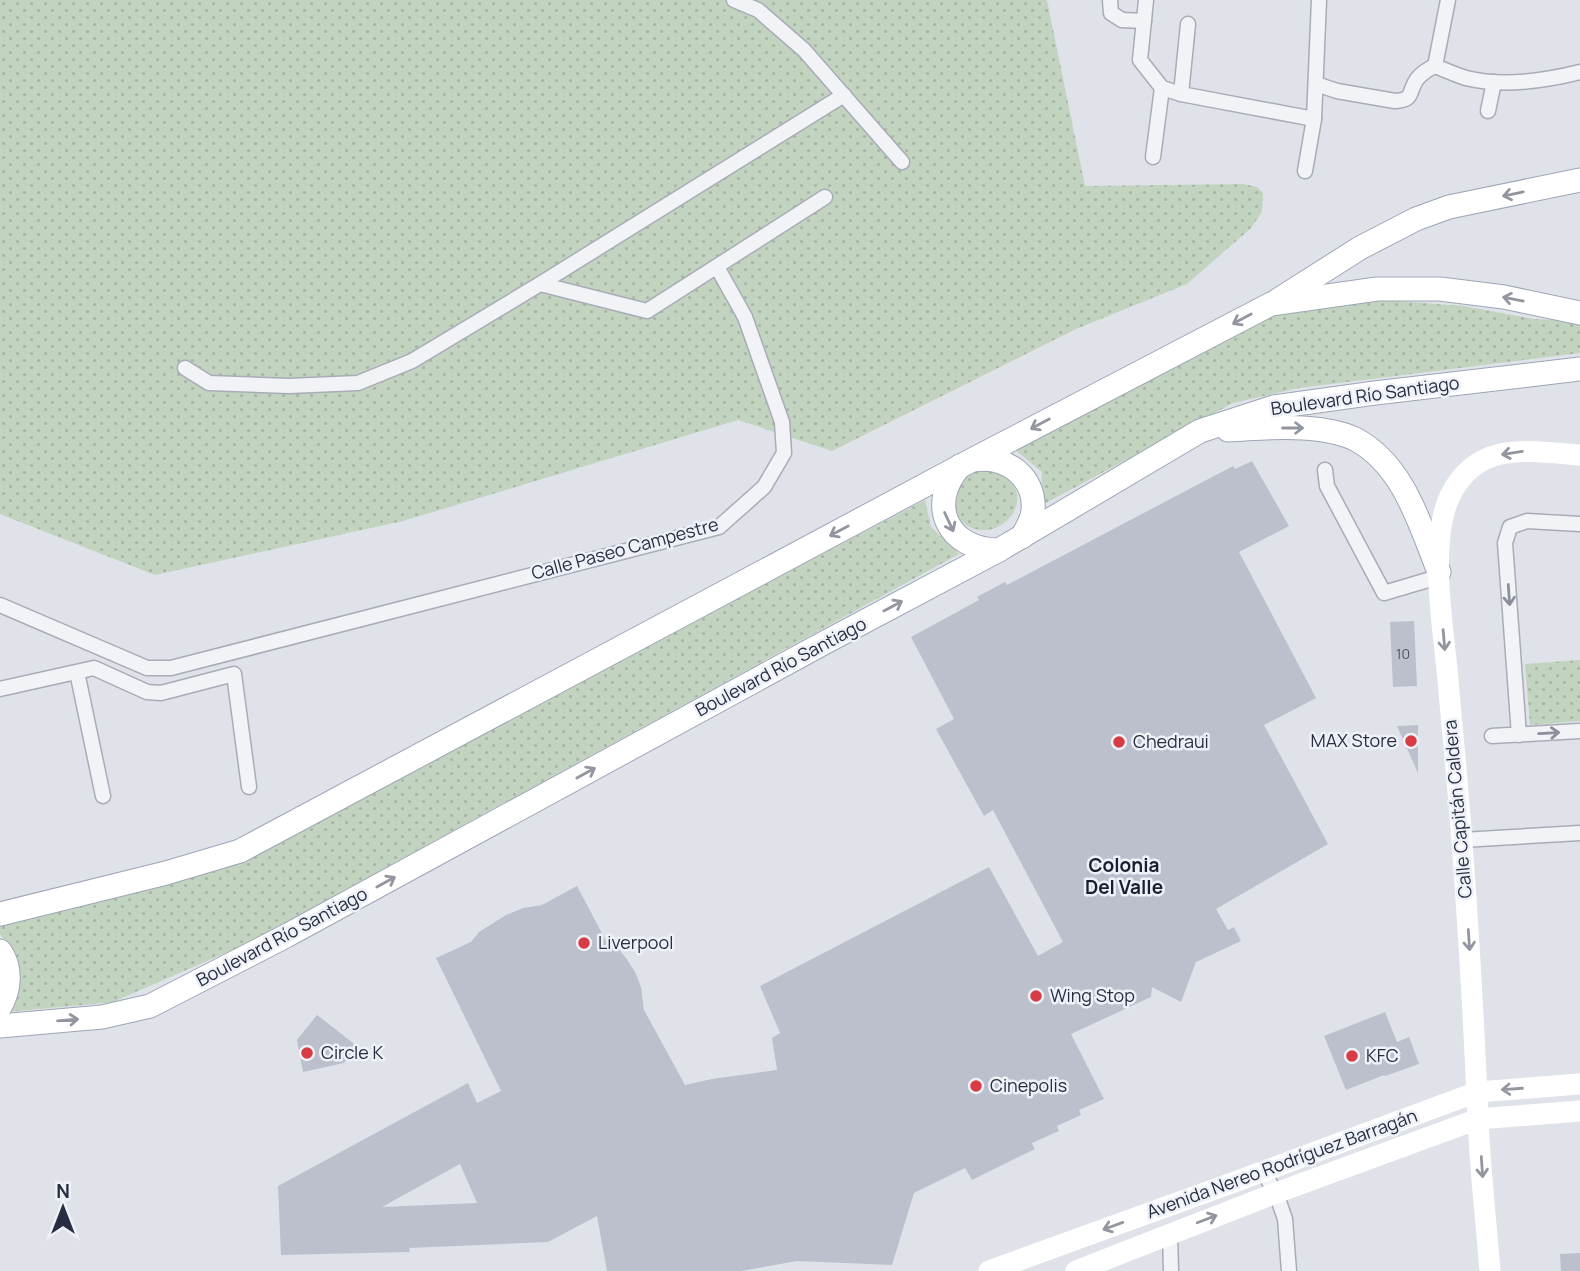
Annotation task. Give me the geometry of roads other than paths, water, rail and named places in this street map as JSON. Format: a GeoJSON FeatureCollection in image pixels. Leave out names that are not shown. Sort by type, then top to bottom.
{"type":"FeatureCollection","features":[{"type":"Feature","properties":{"kind":"main road"},"geometry":{"type":"LineString","coordinates":[[0,914],[166,873],[240,851],[966,463],[1271,304],[1360,248],[1416,219],[1449,208],[1580,180]]}},
{"type":"Feature","properties":{"kind":"main road"},"geometry":{"type":"LineString","coordinates":[[1271,304],[1377,289],[1440,289],[1504,297],[1580,313]]}},
{"type":"Feature","properties":{"kind":"main road","name":"Boulevard Río Santiago"},"geometry":{"type":"LineString","coordinates":[[0,1026],[102,1017],[150,1006],[298,930],[999,550],[1200,431],[1274,407],[1580,369]]}},
{"type":"Feature","properties":{"kind":"main road"},"geometry":{"type":"LineString","coordinates":[[1200,431],[1300,428],[1328,431],[1353,438],[1374,451],[1406,491],[1438,575]]}},
{"type":"Feature","properties":{"kind":"main road"},"geometry":{"type":"LineString","coordinates":[[999,550],[985,550],[960,539],[945,516],[945,489],[951,477],[966,463],[985,458],[999,460],[1021,475],[1028,486],[1033,512],[1022,537]]}},
{"type":"Feature","properties":{"kind":"main road"},"geometry":{"type":"LineString","coordinates":[[0,951],[9,972],[8,989],[0,1007]]}},
{"type":"Feature","properties":{"kind":"street"},"geometry":{"type":"LineString","coordinates":[[734,0],[758,10],[804,50],[902,162]]}},
{"type":"Feature","properties":{"kind":"street"},"geometry":{"type":"LineString","coordinates":[[1110,0],[1111,13],[1122,20],[1144,21]]}},
{"type":"Feature","properties":{"kind":"street"},"geometry":{"type":"LineString","coordinates":[[1146,0],[1140,60],[1162,88],[1314,119]]}},
{"type":"Feature","properties":{"kind":"street"},"geometry":{"type":"LineString","coordinates":[[1305,171],[1314,119],[1319,0]]}},
{"type":"Feature","properties":{"kind":"street"},"geometry":{"type":"LineString","coordinates":[[1435,66],[1446,0]]}},
{"type":"Feature","properties":{"kind":"street"},"geometry":{"type":"LineString","coordinates":[[1181,94],[1188,24]]}},
{"type":"Feature","properties":{"kind":"street"},"geometry":{"type":"LineString","coordinates":[[1316,84],[1337,91],[1395,102],[1405,101],[1411,95],[1414,82],[1424,71],[1435,66],[1465,78],[1494,82],[1542,80],[1580,72]]}},
{"type":"Feature","properties":{"kind":"street"},"geometry":{"type":"LineString","coordinates":[[1488,111],[1494,82]]}},
{"type":"Feature","properties":{"kind":"street"},"geometry":{"type":"LineString","coordinates":[[1153,157],[1162,88]]}},
{"type":"Feature","properties":{"kind":"street"},"geometry":{"type":"LineString","coordinates":[[185,368],[209,383],[289,386],[358,383],[412,361],[844,95]]}},
{"type":"Feature","properties":{"kind":"street"},"geometry":{"type":"LineString","coordinates":[[540,284],[647,311],[825,197]]}},
{"type":"Feature","properties":{"kind":"street","name":"Calle Paseo Campestre"},"geometry":{"type":"LineString","coordinates":[[0,605],[147,668],[171,668],[719,527],[764,487],[784,453],[782,422],[749,330],[717,267]]}},
{"type":"Feature","properties":{"kind":"street","name":"Calle Capitán Caldera"},"geometry":{"type":"LineString","coordinates":[[1490,1271],[1478,1119],[1473,995],[1462,840],[1438,575],[1441,525],[1450,496],[1464,475],[1478,463],[1494,456],[1519,451],[1580,455]]}},
{"type":"Feature","properties":{"kind":"street"},"geometry":{"type":"LineString","coordinates":[[1325,470],[1327,486],[1384,593],[1438,575]]}},
{"type":"Feature","properties":{"kind":"street"},"geometry":{"type":"LineString","coordinates":[[1519,735],[1505,543],[1510,527],[1527,521],[1580,524]]}},
{"type":"Feature","properties":{"kind":"street"},"geometry":{"type":"LineString","coordinates":[[0,689],[94,668],[147,692],[161,693],[234,674],[249,787]]}},
{"type":"Feature","properties":{"kind":"street"},"geometry":{"type":"LineString","coordinates":[[77,672],[103,796]]}},
{"type":"Feature","properties":{"kind":"street"},"geometry":{"type":"LineString","coordinates":[[1492,736],[1580,731]]}},
{"type":"Feature","properties":{"kind":"street"},"geometry":{"type":"LineString","coordinates":[[1462,840],[1580,833]]}},
{"type":"Feature","properties":{"kind":"street","name":"Avenida Nereo Rodríguez Barragán"},"geometry":{"type":"LineString","coordinates":[[989,1271],[1477,1092],[1580,1084]]}},
{"type":"Feature","properties":{"kind":"street","name":"Avenida Nereo Rodríguez Barragán"},"geometry":{"type":"LineString","coordinates":[[1076,1271],[1276,1193],[1478,1119],[1580,1111]]}},
{"type":"Feature","properties":{"kind":"street"},"geometry":{"type":"LineString","coordinates":[[1263,1172],[1276,1193],[1285,1219],[1289,1271]]}},
{"type":"Feature","properties":{"kind":"street"},"geometry":{"type":"LineString","coordinates":[[1170,1234],[1171,1271]]}},
{"type":"Feature","properties":{"kind":"place","name":"MAX Store"},"geometry":{"type":"Point","coordinates":[1411,741]}},
{"type":"Feature","properties":{"kind":"place","name":"Chedraui"},"geometry":{"type":"Point","coordinates":[1119,742]}},
{"type":"Feature","properties":{"kind":"place","name":"Liverpool"},"geometry":{"type":"Point","coordinates":[584,943]}},
{"type":"Feature","properties":{"kind":"place","name":"Wing Stop"},"geometry":{"type":"Point","coordinates":[1036,996]}},
{"type":"Feature","properties":{"kind":"place","name":"Circle K"},"geometry":{"type":"Point","coordinates":[307,1053]}},
{"type":"Feature","properties":{"kind":"place","name":"KFC"},"geometry":{"type":"Point","coordinates":[1352,1056]}},
{"type":"Feature","properties":{"kind":"place","name":"Cinepolis"},"geometry":{"type":"Point","coordinates":[976,1086]}},
{"type":"Feature","properties":{"kind":"district","name":"Colonia Del Valle"},"geometry":{"type":"Point","coordinates":[1124,876]}}]}
